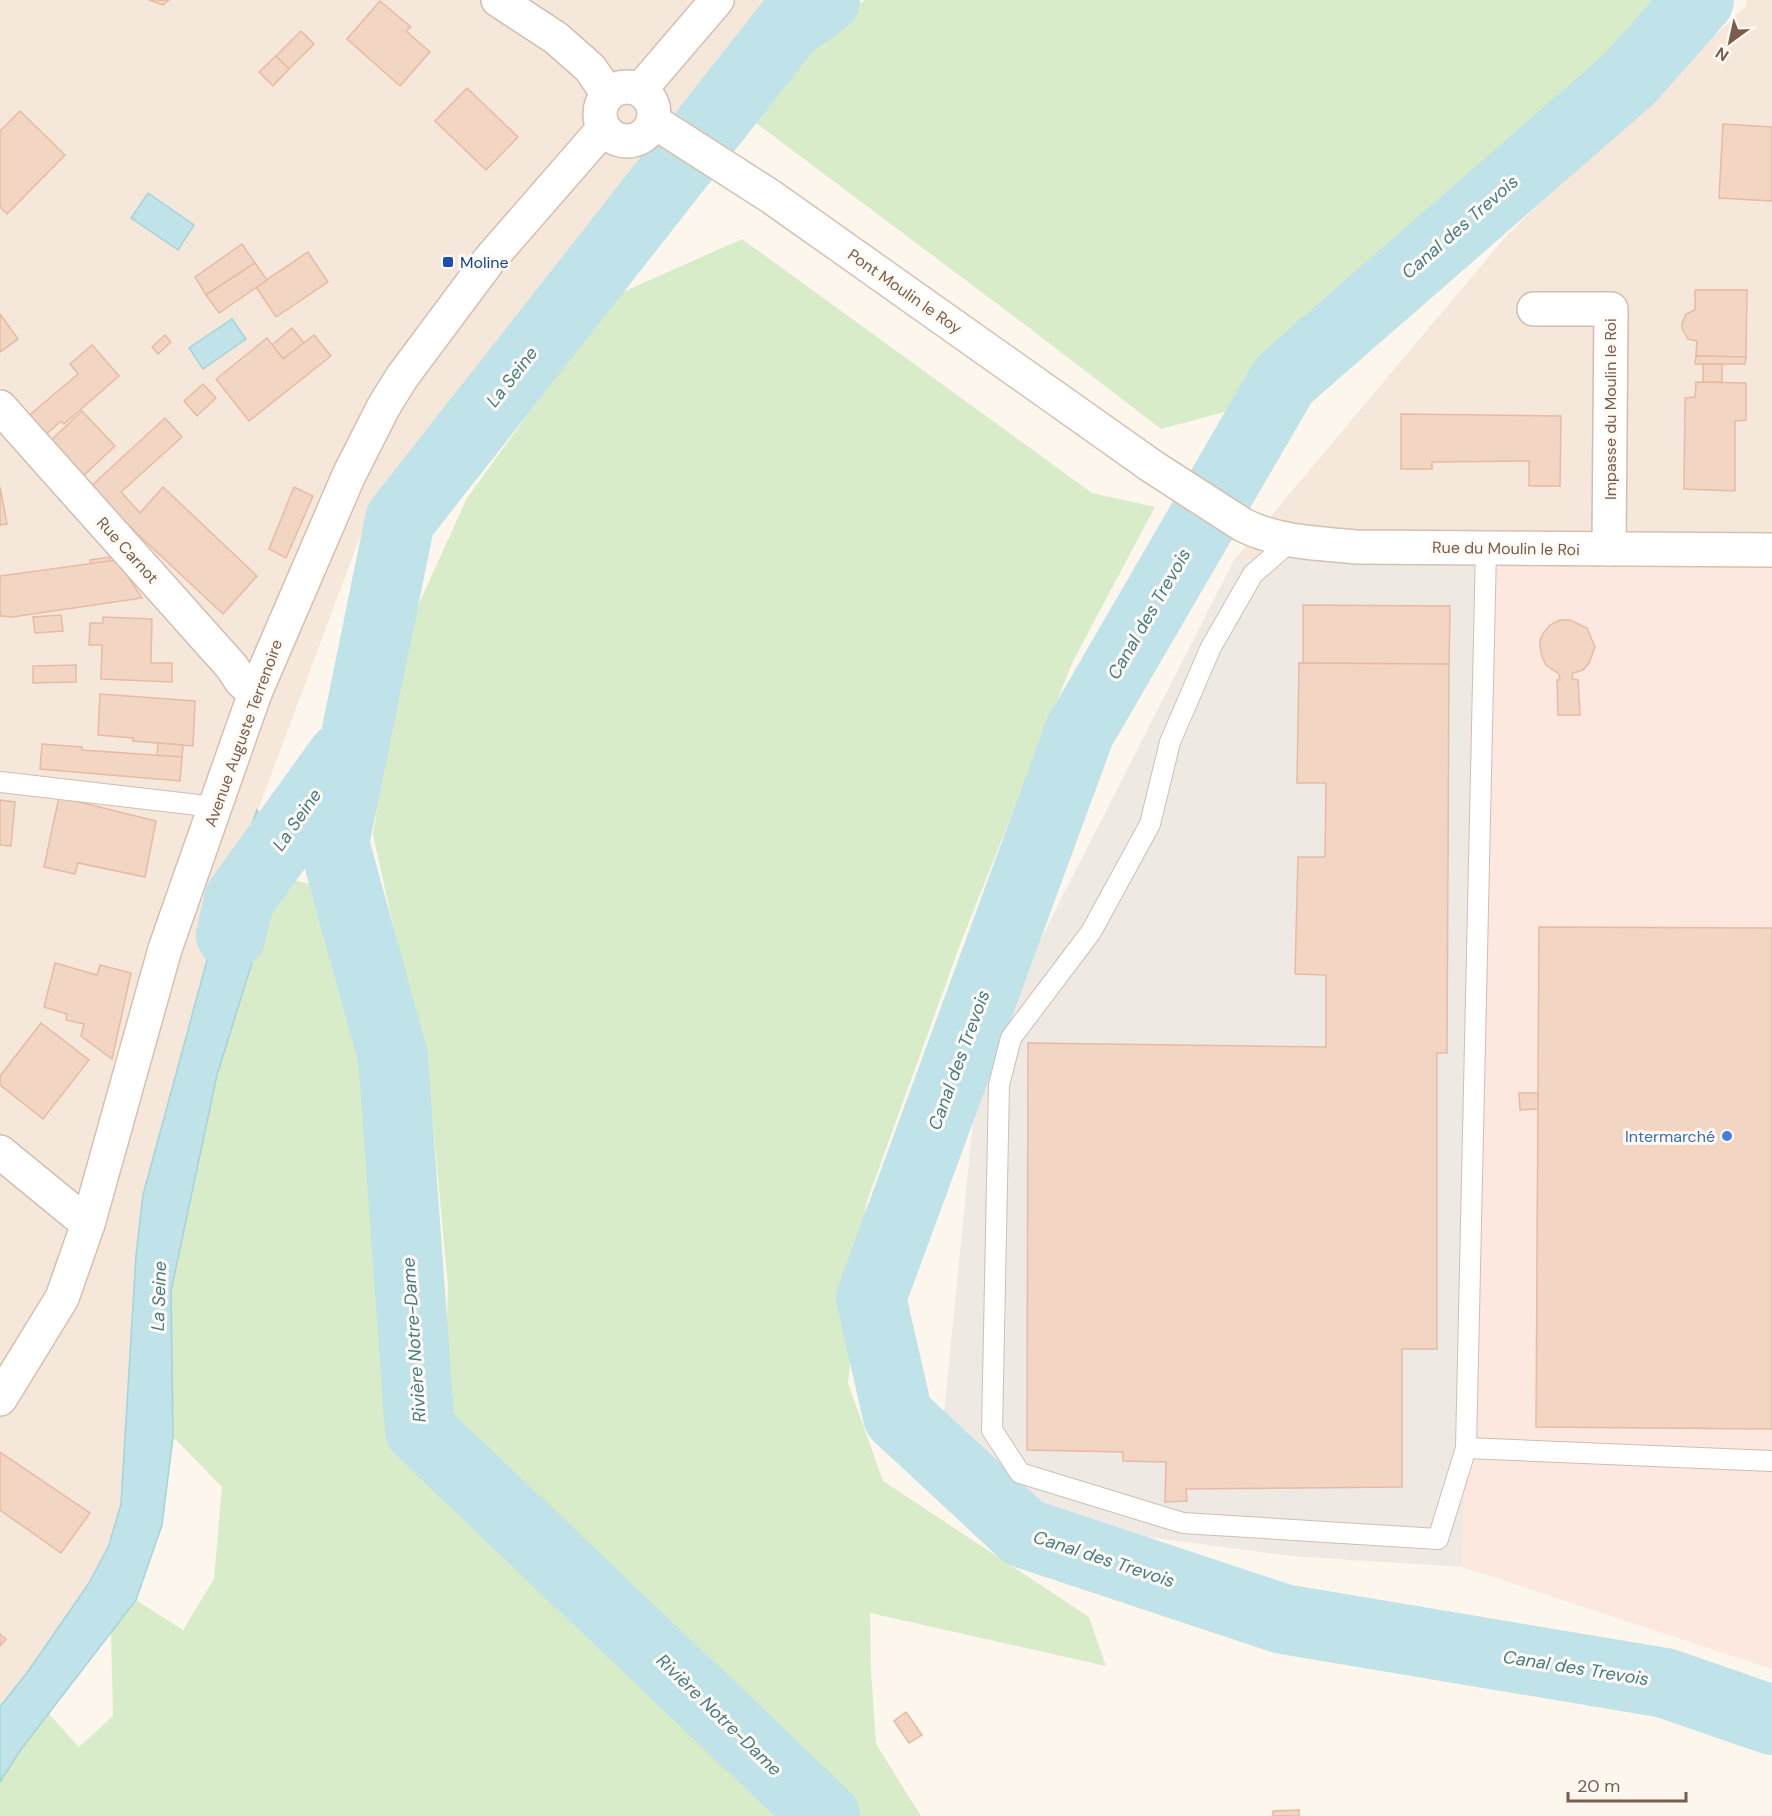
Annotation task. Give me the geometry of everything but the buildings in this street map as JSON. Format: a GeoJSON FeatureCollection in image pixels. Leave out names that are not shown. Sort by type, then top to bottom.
{"type":"FeatureCollection","features":[{"type":"Feature","properties":{"kind":"street"},"geometry":{"type":"LineString","coordinates":[[498,0],[556,38],[590,68],[608,94]]}},
{"type":"Feature","properties":{"kind":"street"},"geometry":{"type":"LineString","coordinates":[[640,90],[717,0]]}},
{"type":"Feature","properties":{"kind":"street"},"geometry":{"type":"LineString","coordinates":[[625,87],[640,90],[652,104],[653,121],[649,129],[632,141],[614,137],[604,128],[600,118],[600,109],[608,94],[625,87]]}},
{"type":"Feature","properties":{"kind":"street","name":"Pont Moulin le Roy"},"geometry":{"type":"LineString","coordinates":[[653,121],[770,196],[1153,467],[1243,525]]}},
{"type":"Feature","properties":{"kind":"street","name":"Avenue Auguste Terrenoire"},"geometry":{"type":"LineString","coordinates":[[0,1399],[62,1298],[88,1224],[165,949],[255,693],[350,476],[384,406],[402,377],[490,259],[604,128]]}},
{"type":"Feature","properties":{"kind":"street","name":"Impasse du Moulin le Roi"},"geometry":{"type":"LineString","coordinates":[[1534,309],[1611,309],[1609,549]]}},
{"type":"Feature","properties":{"kind":"street","name":"Rue Carnot"},"geometry":{"type":"LineString","coordinates":[[0,407],[255,693]]}},
{"type":"Feature","properties":{"kind":"street","name":"Rue du Moulin le Roi"},"geometry":{"type":"LineString","coordinates":[[1243,525],[1259,533],[1291,541],[1356,547],[1772,550]]}},
{"type":"Feature","properties":{"kind":"street"},"geometry":{"type":"LineString","coordinates":[[0,1152],[88,1224]]}},
{"type":"Feature","properties":{"kind":"lane"},"geometry":{"type":"LineString","coordinates":[[1291,541],[1253,574],[1211,647],[1170,742],[1150,824],[1091,932],[1011,1038],[999,1084],[992,1430],[1020,1473],[1183,1523],[1438,1539],[1466,1448],[1486,548]]}},
{"type":"Feature","properties":{"kind":"lane"},"geometry":{"type":"LineString","coordinates":[[0,782],[215,807]]}},
{"type":"Feature","properties":{"kind":"lane"},"geometry":{"type":"LineString","coordinates":[[1466,1448],[1772,1461]]}},
{"type":"Feature","properties":{"kind":"shaded area"},"geometry":{"type":"Polygon","coordinates":[[[0,0],[787,0],[373,502],[221,909],[143,1195],[136,1255],[121,1504],[109,1545],[89,1583],[29,1670],[0,1707],[0,0]]]}},
{"type":"Feature","properties":{"kind":"shaded area"},"geometry":{"type":"Polygon","coordinates":[[[1747,0],[1772,0],[1772,553],[1493,559],[1234,560],[1507,235],[1746,6],[1747,0]]]}},
{"type":"Feature","properties":{"kind":"shaded area"},"geometry":{"type":"Polygon","coordinates":[[[1772,553],[1772,1669],[1462,1567],[1493,559],[1772,553]]]}},
{"type":"Feature","properties":{"kind":"shaded area"},"geometry":{"type":"Polygon","coordinates":[[[1493,559],[1462,1567],[1291,1556],[1049,1524],[942,1433],[979,1060],[1234,560],[1493,559]]]}},
{"type":"Feature","properties":{"kind":"green space"},"geometry":{"type":"Polygon","coordinates":[[[865,0],[1659,0],[1617,49],[1365,274],[1235,409],[1161,429],[752,120],[804,45],[865,0]]]}},
{"type":"Feature","properties":{"kind":"green space"},"geometry":{"type":"Polygon","coordinates":[[[742,239],[1092,493],[1155,507],[1073,661],[961,942],[866,1204],[848,1383],[883,1481],[1089,1617],[1106,1666],[870,1613],[876,1744],[921,1816],[850,1816],[784,1747],[508,1495],[443,1414],[448,1287],[430,1091],[373,835],[402,641],[467,498],[614,296],[742,239]]]}},
{"type":"Feature","properties":{"kind":"green space"},"geometry":{"type":"Polygon","coordinates":[[[290,879],[313,885],[339,944],[364,1068],[384,1372],[399,1433],[464,1499],[736,1746],[803,1816],[0,1816],[0,1783],[22,1748],[49,1714],[79,1747],[113,1716],[111,1632],[136,1600],[183,1630],[214,1579],[222,1487],[173,1437],[171,1291],[217,1075],[271,893],[290,879]]]}},
{"type":"Feature","properties":{"kind":"water"},"geometry":{"type":"Polygon","coordinates":[[[148,193],[194,225],[178,250],[131,218],[148,193]]]}},
{"type":"Feature","properties":{"kind":"water"},"geometry":{"type":"Polygon","coordinates":[[[232,319],[246,339],[203,369],[189,348],[232,319]]]}},
{"type":"Feature","properties":{"kind":"water"},"geometry":{"type":"Polygon","coordinates":[[[257,810],[290,879],[271,893],[217,1075],[171,1291],[173,1437],[162,1525],[136,1600],[22,1748],[0,1782],[0,1707],[29,1670],[89,1583],[109,1545],[121,1504],[136,1255],[143,1195],[221,909],[257,810]]]}},
{"type":"Feature","properties":{"kind":"waterway","name":"Rivière Notre-Dame"},"geometry":{"type":"LineString","coordinates":[[825,0],[789,25],[400,520],[334,843],[393,1057],[420,1430],[825,1816]]}},
{"type":"Feature","properties":{"kind":"waterway","name":"Canal des Trevois"},"geometry":{"type":"LineString","coordinates":[[1699,0],[1629,79],[1284,380],[1080,731],[871,1298],[898,1416],[1024,1533],[1283,1619],[1665,1683],[1772,1720]]}},
{"type":"Feature","properties":{"kind":"waterway","name":"La Seine"},"geometry":{"type":"LineString","coordinates":[[231,935],[239,900],[342,757]]}},
{"type":"Feature","properties":{"kind":"place","name":"Moline"},"geometry":{"type":"Point","coordinates":[448,262]}},
{"type":"Feature","properties":{"kind":"place","name":"Intermarché"},"geometry":{"type":"Point","coordinates":[1727,1136]}}]}
